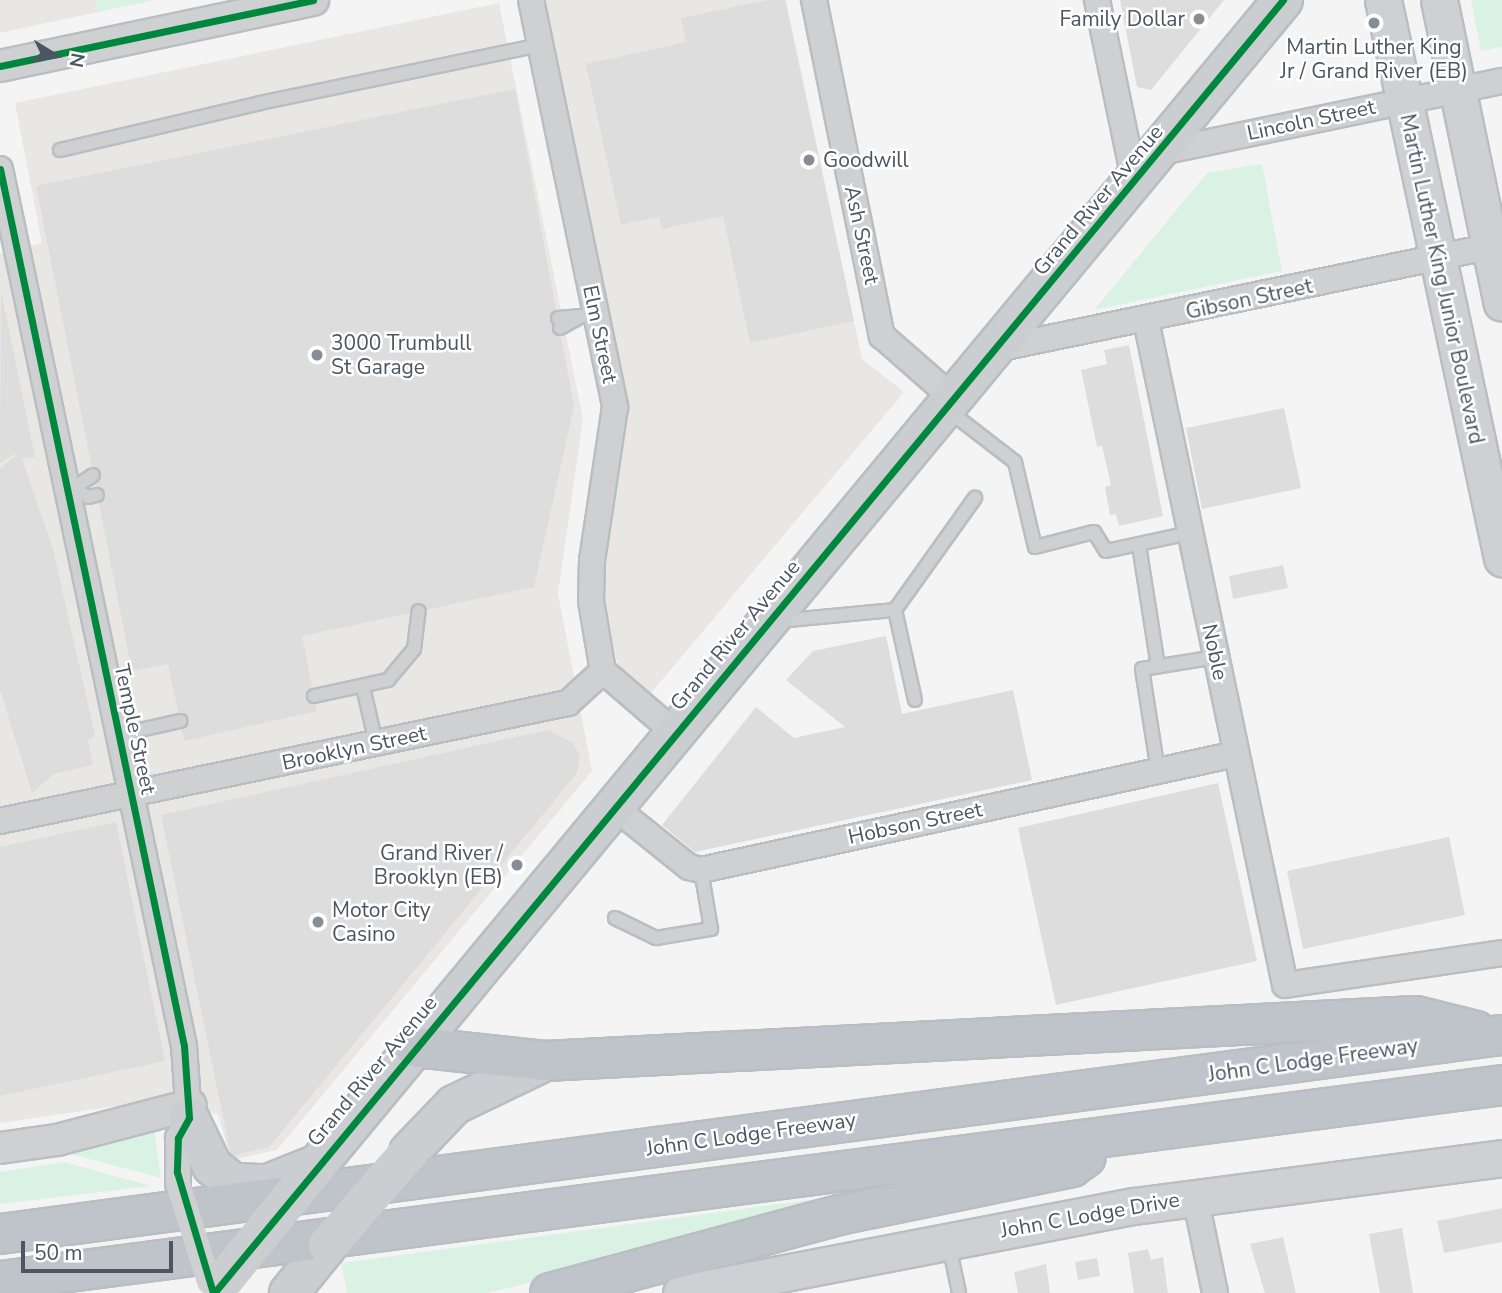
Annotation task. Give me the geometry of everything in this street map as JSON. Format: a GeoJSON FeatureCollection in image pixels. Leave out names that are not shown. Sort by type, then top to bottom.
{"type":"FeatureCollection","features":[{"type":"Feature","properties":{"kind":"highway"},"geometry":{"type":"LineString","coordinates":[[415,1047],[545,1061],[1416,1016],[1498,1035]]}},
{"type":"Feature","properties":{"kind":"highway","name":"John C Lodge Freeway"},"geometry":{"type":"LineString","coordinates":[[0,1234],[1498,1035]]}},
{"type":"Feature","properties":{"kind":"highway"},"geometry":{"type":"LineString","coordinates":[[0,1280],[1502,1085]]}},
{"type":"Feature","properties":{"kind":"highway"},"geometry":{"type":"LineString","coordinates":[[550,1293],[839,1215],[1072,1167],[1117,1137]]}},
{"type":"Feature","properties":{"kind":"main road","name":"Grand River Avenue"},"geometry":{"type":"LineString","coordinates":[[215,1287],[1161,152],[1283,0]]}},
{"type":"Feature","properties":{"kind":"main road","name":"Martin Luther King Junior Boulevard"},"geometry":{"type":"LineString","coordinates":[[1383,0],[1437,257],[1492,471],[1502,558]]}},
{"type":"Feature","properties":{"kind":"main road"},"geometry":{"type":"LineString","coordinates":[[1444,4],[1458,90],[1496,245],[1502,303]]}},
{"type":"Feature","properties":{"kind":"main road"},"geometry":{"type":"LineString","coordinates":[[313,1272],[409,1152],[454,1105],[545,1061]]}},
{"type":"Feature","properties":{"kind":"main road"},"geometry":{"type":"LineString","coordinates":[[189,1112],[221,1177],[240,1184],[268,1184],[318,1164]]}},
{"type":"Feature","properties":{"kind":"main road","name":"John C Lodge Drive"},"geometry":{"type":"LineString","coordinates":[[691,1292],[1195,1196],[1502,1158]]}},
{"type":"Feature","properties":{"kind":"street"},"geometry":{"type":"LineString","coordinates":[[0,66],[249,7],[313,0]]}},
{"type":"Feature","properties":{"kind":"street","name":"Elm Street"},"geometry":{"type":"LineString","coordinates":[[531,0],[587,316],[615,407],[592,560],[591,601],[603,671]]}},
{"type":"Feature","properties":{"kind":"street","name":"Ash Street"},"geometry":{"type":"LineString","coordinates":[[814,0],[882,336],[950,404]]}},
{"type":"Feature","properties":{"kind":"street"},"geometry":{"type":"LineString","coordinates":[[1097,0],[1135,183]]}},
{"type":"Feature","properties":{"kind":"street","name":"Lincoln Street"},"geometry":{"type":"LineString","coordinates":[[1161,152],[1502,81]]}},
{"type":"Feature","properties":{"kind":"street","name":"Temple Street"},"geometry":{"type":"LineString","coordinates":[[0,169],[8,246],[72,491],[118,735],[184,1046],[189,1112],[178,1138],[178,1184],[215,1287]]}},
{"type":"Feature","properties":{"kind":"street","name":"Gibson Street"},"geometry":{"type":"LineString","coordinates":[[996,349],[1146,320],[1496,245]]}},
{"type":"Feature","properties":{"kind":"street","name":"Noble"},"geometry":{"type":"LineString","coordinates":[[1146,320],[1285,985],[1502,953]]}},
{"type":"Feature","properties":{"kind":"street"},"geometry":{"type":"LineString","coordinates":[[603,671],[675,733]]}},
{"type":"Feature","properties":{"kind":"street","name":"Brooklyn Street"},"geometry":{"type":"LineString","coordinates":[[0,821],[568,703],[603,671]]}},
{"type":"Feature","properties":{"kind":"street","name":"Hobson Street"},"geometry":{"type":"LineString","coordinates":[[701,870],[1236,754]]}},
{"type":"Feature","properties":{"kind":"street"},"geometry":{"type":"LineString","coordinates":[[614,807],[689,867],[701,870]]}},
{"type":"Feature","properties":{"kind":"street"},"geometry":{"type":"LineString","coordinates":[[0,1148],[57,1140],[189,1112]]}},
{"type":"Feature","properties":{"kind":"street"},"geometry":{"type":"LineString","coordinates":[[1195,1196],[1215,1293]]}},
{"type":"Feature","properties":{"kind":"lane"},"geometry":{"type":"LineString","coordinates":[[60,150],[260,103],[541,46]]}},
{"type":"Feature","properties":{"kind":"lane"},"geometry":{"type":"LineString","coordinates":[[559,323],[587,316]]}},
{"type":"Feature","properties":{"kind":"lane"},"geometry":{"type":"LineString","coordinates":[[950,404],[1015,462],[1035,547],[1094,532],[1106,551],[1190,533]]}},
{"type":"Feature","properties":{"kind":"lane"},"geometry":{"type":"LineString","coordinates":[[93,475],[84,477],[72,491],[88,497],[97,495]]}},
{"type":"Feature","properties":{"kind":"lane"},"geometry":{"type":"LineString","coordinates":[[915,700],[895,610],[975,498]]}},
{"type":"Feature","properties":{"kind":"lane"},"geometry":{"type":"LineString","coordinates":[[1139,545],[1158,667]]}},
{"type":"Feature","properties":{"kind":"lane"},"geometry":{"type":"LineString","coordinates":[[768,622],[895,610]]}},
{"type":"Feature","properties":{"kind":"lane"},"geometry":{"type":"LineString","coordinates":[[314,696],[387,680],[402,668],[414,649],[419,611]]}},
{"type":"Feature","properties":{"kind":"lane"},"geometry":{"type":"LineString","coordinates":[[1158,771],[1142,669],[1216,657]]}},
{"type":"Feature","properties":{"kind":"lane"},"geometry":{"type":"LineString","coordinates":[[363,687],[376,743]]}},
{"type":"Feature","properties":{"kind":"lane"},"geometry":{"type":"LineString","coordinates":[[118,735],[180,721]]}},
{"type":"Feature","properties":{"kind":"lane"},"geometry":{"type":"LineString","coordinates":[[615,918],[656,938],[711,929],[701,870]]}},
{"type":"Feature","properties":{"kind":"lane"},"geometry":{"type":"LineString","coordinates":[[948,1241],[959,1293]]}},
{"type":"Feature","properties":{"kind":"shaded area"},"geometry":{"type":"Polygon","coordinates":[[[0,0],[96,0],[98,12],[0,33],[0,0]]]}},
{"type":"Feature","properties":{"kind":"shaded area"},"geometry":{"type":"Polygon","coordinates":[[[543,0],[786,0],[862,359],[904,392],[651,693],[620,673],[601,596],[628,412],[543,0]]]}},
{"type":"Feature","properties":{"kind":"shaded area","name":"Motor City Casino"},"geometry":{"type":"Polygon","coordinates":[[[499,3],[583,419],[558,593],[592,771],[277,1150],[231,1160],[218,1114],[144,1102],[0,1123],[0,253],[42,243],[15,103],[499,3]]]}},
{"type":"Feature","properties":{"kind":"green space"},"geometry":{"type":"Polygon","coordinates":[[[96,0],[156,0],[98,12],[96,0]]]}},
{"type":"Feature","properties":{"kind":"green space"},"geometry":{"type":"Polygon","coordinates":[[[1471,0],[1502,0],[1502,47],[1481,51],[1471,0]]]}},
{"type":"Feature","properties":{"kind":"green space"},"geometry":{"type":"Polygon","coordinates":[[[1262,164],[1282,271],[1094,310],[1207,173],[1262,164]]]}},
{"type":"Feature","properties":{"kind":"green space"},"geometry":{"type":"Polygon","coordinates":[[[154,1130],[161,1178],[63,1152],[154,1130]]]}},
{"type":"Feature","properties":{"kind":"green space"},"geometry":{"type":"Polygon","coordinates":[[[64,1162],[151,1186],[0,1204],[0,1172],[64,1162]]]}},
{"type":"Feature","properties":{"kind":"green space"},"geometry":{"type":"Polygon","coordinates":[[[846,1195],[849,1205],[487,1293],[347,1293],[341,1263],[846,1195]]]}},
{"type":"Feature","properties":{"kind":"building"},"geometry":{"type":"Polygon","coordinates":[[[767,0],[785,0],[854,321],[750,343],[723,216],[662,229],[659,217],[621,225],[586,64],[686,42],[681,18],[767,0]]]}},
{"type":"Feature","properties":{"kind":"building"},"geometry":{"type":"Polygon","coordinates":[[[1120,0],[1224,0],[1151,90],[1137,87],[1120,0]]]}},
{"type":"Feature","properties":{"kind":"building","name":"3000 Trumbull St Garage"},"geometry":{"type":"Polygon","coordinates":[[[515,89],[574,406],[534,587],[302,636],[317,711],[184,741],[168,664],[132,671],[36,186],[515,89]]]}},
{"type":"Feature","properties":{"kind":"building"},"geometry":{"type":"Polygon","coordinates":[[[1,291],[35,457],[22,459],[53,549],[95,735],[88,741],[93,765],[54,774],[32,793],[0,690],[0,469],[20,451],[0,463],[1,291]]]}},
{"type":"Feature","properties":{"kind":"building"},"geometry":{"type":"Polygon","coordinates":[[[1129,345],[1163,516],[1119,526],[1116,514],[1110,515],[1105,487],[1111,485],[1102,446],[1097,447],[1081,370],[1107,364],[1104,350],[1129,345]]]}},
{"type":"Feature","properties":{"kind":"building"},"geometry":{"type":"Polygon","coordinates":[[[1284,408],[1301,488],[1202,509],[1186,428],[1284,408]]]}},
{"type":"Feature","properties":{"kind":"building"},"geometry":{"type":"Polygon","coordinates":[[[1283,565],[1288,588],[1233,599],[1229,576],[1283,565]]]}},
{"type":"Feature","properties":{"kind":"building"},"geometry":{"type":"Polygon","coordinates":[[[886,636],[902,714],[1013,690],[1032,780],[695,852],[662,825],[756,707],[794,738],[845,727],[786,680],[813,651],[886,636]]]}},
{"type":"Feature","properties":{"kind":"building","name":"Motor City Casino"},"geometry":{"type":"Polygon","coordinates":[[[548,730],[573,743],[580,756],[577,773],[269,1147],[231,1156],[161,815],[548,730]]]}},
{"type":"Feature","properties":{"kind":"building"},"geometry":{"type":"Polygon","coordinates":[[[1218,783],[1257,961],[1056,1005],[1018,828],[1218,783]]]}},
{"type":"Feature","properties":{"kind":"building"},"geometry":{"type":"Polygon","coordinates":[[[116,822],[165,1061],[0,1096],[0,847],[116,822]]]}},
{"type":"Feature","properties":{"kind":"building"},"geometry":{"type":"Polygon","coordinates":[[[1449,837],[1465,915],[1303,949],[1287,871],[1449,837]]]}},
{"type":"Feature","properties":{"kind":"building"},"geometry":{"type":"Polygon","coordinates":[[[1502,1208],[1502,1242],[1444,1253],[1437,1221],[1502,1208]]]}},
{"type":"Feature","properties":{"kind":"building"},"geometry":{"type":"Polygon","coordinates":[[[1402,1228],[1413,1293],[1380,1293],[1369,1234],[1402,1228]]]}},
{"type":"Feature","properties":{"kind":"building"},"geometry":{"type":"Polygon","coordinates":[[[1283,1237],[1296,1293],[1265,1293],[1250,1244],[1283,1237]]]}},
{"type":"Feature","properties":{"kind":"building"},"geometry":{"type":"Polygon","coordinates":[[[1148,1249],[1151,1260],[1163,1257],[1168,1293],[1134,1293],[1128,1253],[1148,1249]]]}},
{"type":"Feature","properties":{"kind":"building"},"geometry":{"type":"Polygon","coordinates":[[[1097,1258],[1100,1276],[1078,1280],[1075,1262],[1097,1258]]]}},
{"type":"Feature","properties":{"kind":"building"},"geometry":{"type":"Polygon","coordinates":[[[1046,1264],[1050,1293],[1018,1293],[1014,1272],[1046,1264]]]}},
{"type":"Feature","properties":{"kind":"cycle path"},"geometry":{"type":"LineString","coordinates":[[0,66],[313,0]]}},
{"type":"Feature","properties":{"kind":"cycle path"},"geometry":{"type":"LineString","coordinates":[[214,1293],[1283,0]]}},
{"type":"Feature","properties":{"kind":"cycle path"},"geometry":{"type":"LineString","coordinates":[[0,169],[184,1046],[189,1118],[178,1138],[177,1172],[213,1293]]}},
{"type":"Feature","properties":{"kind":"place","name":"Family Dollar"},"geometry":{"type":"Point","coordinates":[1199,19]}},
{"type":"Feature","properties":{"kind":"place","name":"Martin Luther King Jr / Grand River (EB)"},"geometry":{"type":"Point","coordinates":[1374,23]}},
{"type":"Feature","properties":{"kind":"place","name":"Goodwill"},"geometry":{"type":"Point","coordinates":[809,160]}},
{"type":"Feature","properties":{"kind":"place","name":"3000 Trumbull St Garage"},"geometry":{"type":"Point","coordinates":[317,355]}},
{"type":"Feature","properties":{"kind":"place","name":"Grand River / Brooklyn (EB)"},"geometry":{"type":"Point","coordinates":[517,865]}},
{"type":"Feature","properties":{"kind":"place","name":"Motor City Casino"},"geometry":{"type":"Point","coordinates":[318,922]}}]}
